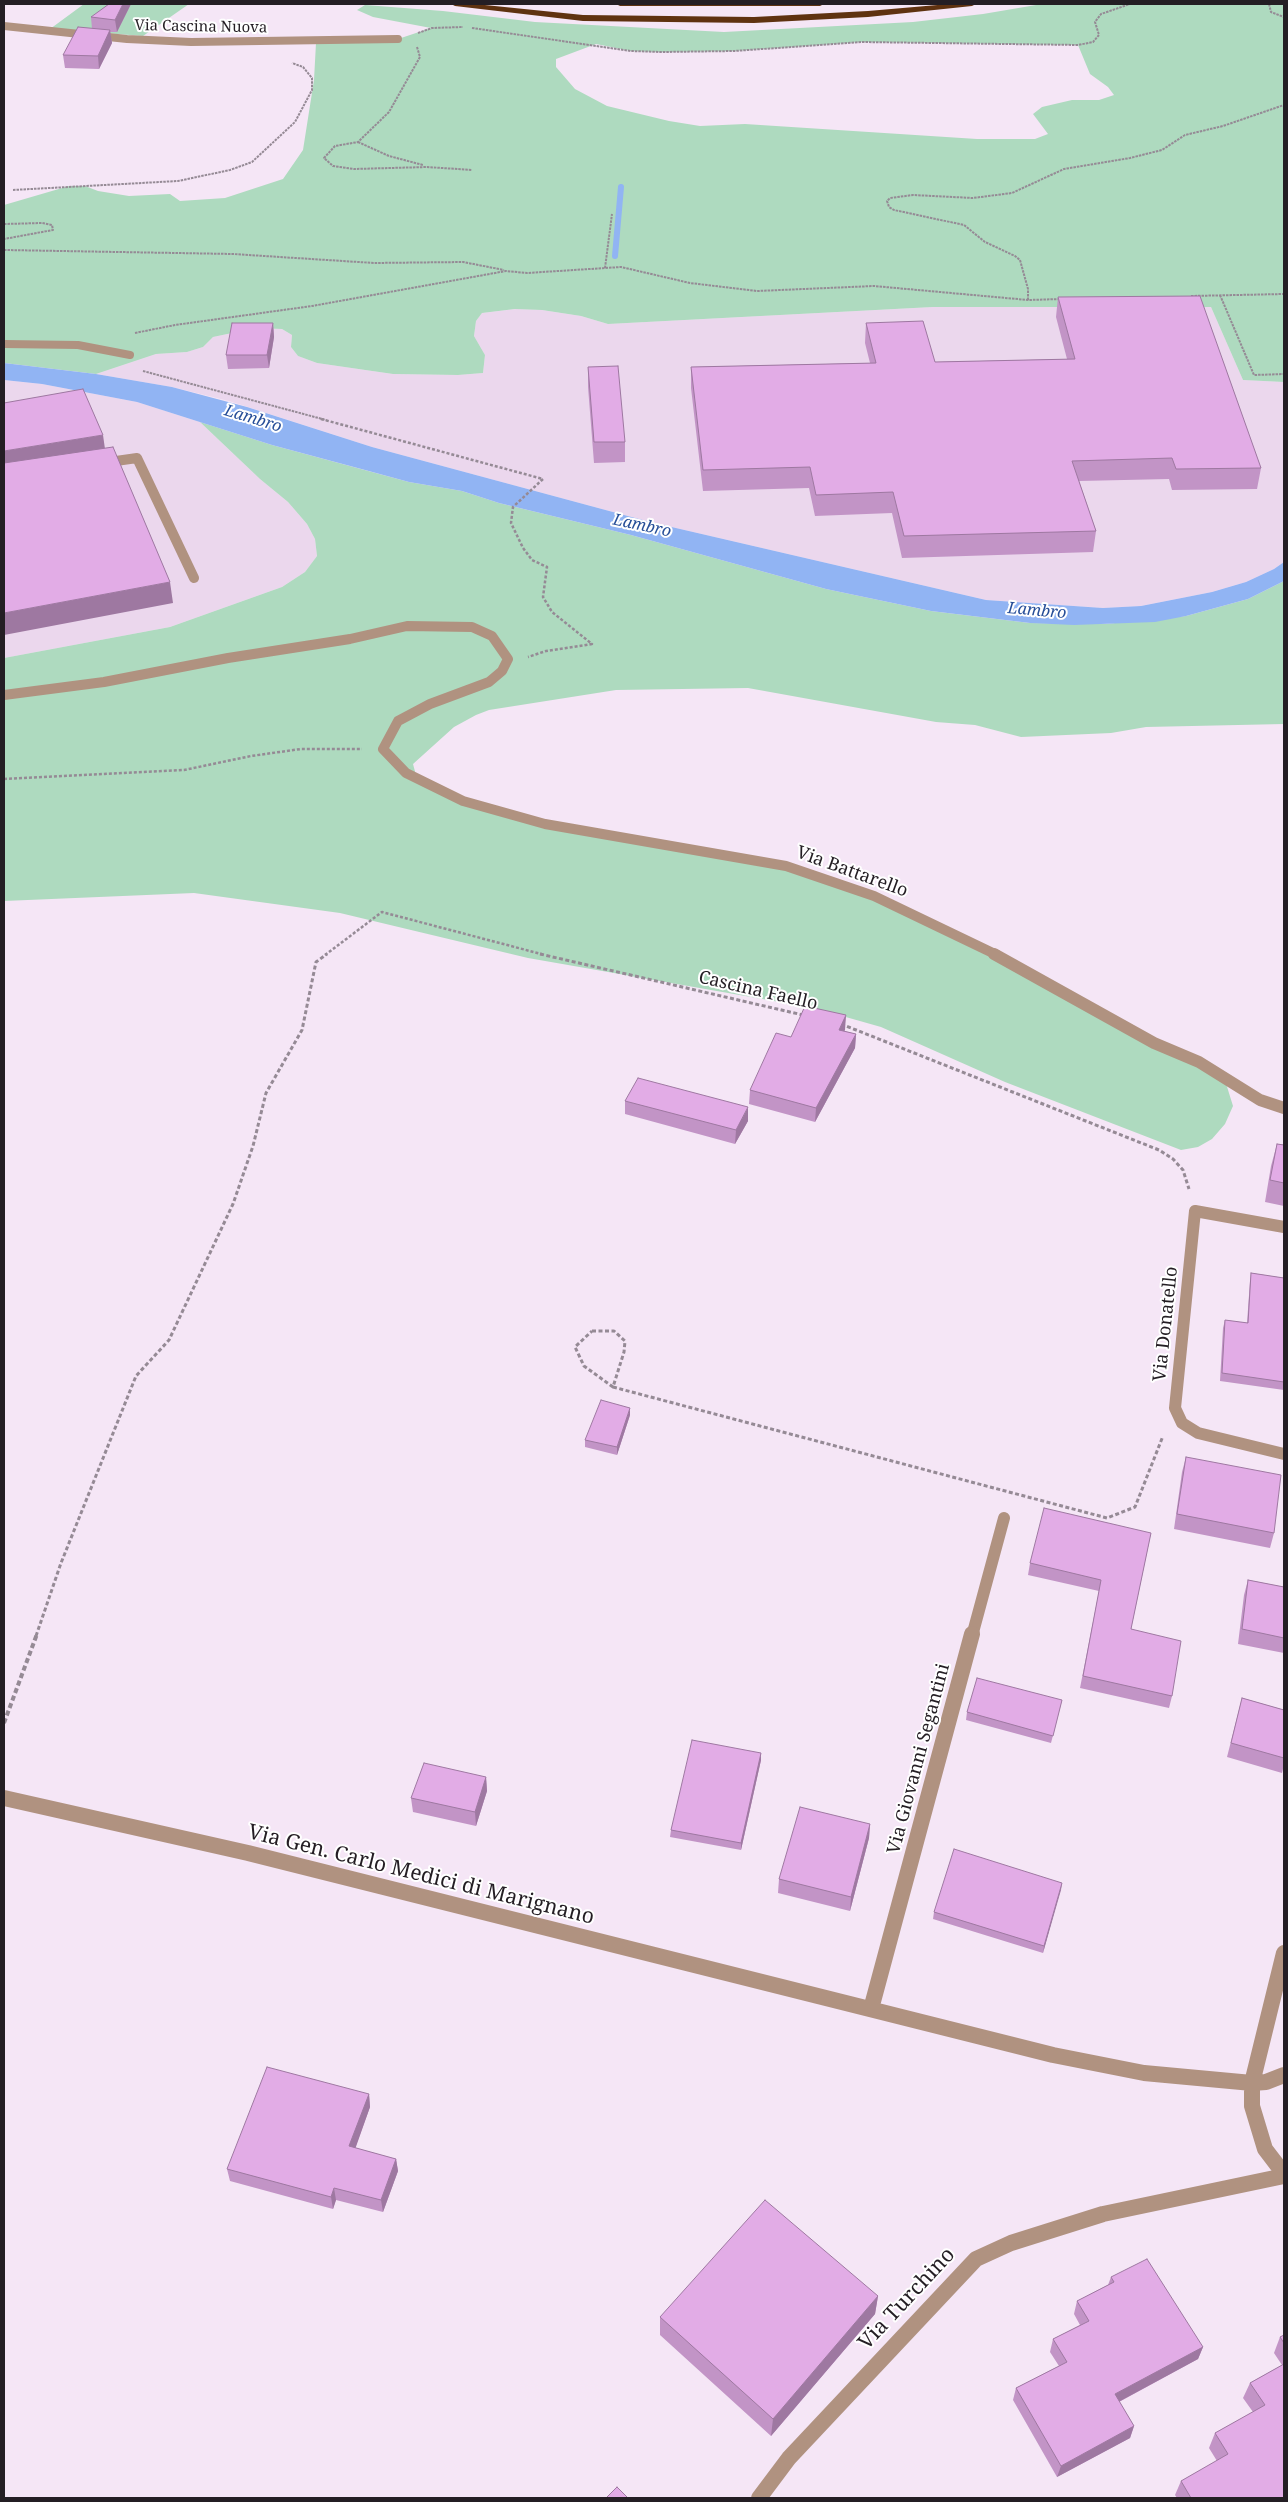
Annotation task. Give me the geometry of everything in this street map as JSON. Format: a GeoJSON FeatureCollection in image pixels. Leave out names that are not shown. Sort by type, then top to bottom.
{"type":"FeatureCollection","features":[{"type":"Feature","properties":{"kind":"highway"},"geometry":{"type":"LineString","coordinates":[[455,4],[583,18],[754,20],[868,14],[972,4]]}},
{"type":"Feature","properties":{"kind":"highway"},"geometry":{"type":"LineString","coordinates":[[620,4],[820,4]]}},
{"type":"Feature","properties":{"kind":"street","name":"Via Cascina Nuova"},"geometry":{"type":"LineString","coordinates":[[4,26],[127,40],[190,42],[398,39]]}},
{"type":"Feature","properties":{"kind":"street"},"geometry":{"type":"LineString","coordinates":[[4,344],[78,345],[130,355]]}},
{"type":"Feature","properties":{"kind":"street"},"geometry":{"type":"LineString","coordinates":[[89,465],[137,458],[194,578]]}},
{"type":"Feature","properties":{"kind":"street"},"geometry":{"type":"LineString","coordinates":[[4,695],[104,682],[228,658],[350,639],[408,626],[472,627],[492,636],[508,659]]}},
{"type":"Feature","properties":{"kind":"street","name":"Via Battarello"},"geometry":{"type":"LineString","coordinates":[[508,659],[502,671],[488,682],[430,704],[398,721],[383,749],[406,773],[463,801],[545,824],[786,866],[874,896],[944,928],[1009,962],[1154,1043],[1199,1062],[1260,1100],[1284,1108]]}},
{"type":"Feature","properties":{"kind":"street"},"geometry":{"type":"LineString","coordinates":[[1195,1211],[1284,1227]]}},
{"type":"Feature","properties":{"kind":"street","name":"Via Donatello"},"geometry":{"type":"LineString","coordinates":[[1195,1211],[1175,1408],[1182,1423],[1198,1433],[1284,1454]]}},
{"type":"Feature","properties":{"kind":"street","name":"Via Giovanni Segantini"},"geometry":{"type":"LineString","coordinates":[[871,2009],[1004,1518]]}},
{"type":"Feature","properties":{"kind":"street","name":"Via Gen. Carlo Medici di Marignano"},"geometry":{"type":"LineString","coordinates":[[4,1798],[248,1853],[1053,2055],[1135,2072],[1252,2083],[1266,2082],[1284,2075]]}},
{"type":"Feature","properties":{"kind":"street"},"geometry":{"type":"LineString","coordinates":[[1284,1953],[1252,2083],[1252,2106],[1265,2148],[1284,2175]]}},
{"type":"Feature","properties":{"kind":"street","name":"Via Turchino"},"geometry":{"type":"LineString","coordinates":[[758,2498],[789,2458],[976,2259],[1011,2243],[1103,2214],[1284,2175]]}},
{"type":"Feature","properties":{"kind":"path"},"geometry":{"type":"LineString","coordinates":[[432,28],[460,27],[581,42],[630,51],[662,52],[734,51],[862,42],[1078,45],[1093,42],[1099,35],[1095,22],[1102,14],[1130,4]]}},
{"type":"Feature","properties":{"kind":"path"},"geometry":{"type":"LineString","coordinates":[[1268,4],[1271,12],[1284,17]]}},
{"type":"Feature","properties":{"kind":"path"},"geometry":{"type":"LineString","coordinates":[[358,142],[389,112],[420,57],[416,42]]}},
{"type":"Feature","properties":{"kind":"path"},"geometry":{"type":"LineString","coordinates":[[14,190],[178,181],[220,173],[252,162],[295,122],[312,90],[312,78],[302,67],[288,60]]}},
{"type":"Feature","properties":{"kind":"path"},"geometry":{"type":"LineString","coordinates":[[1028,300],[1028,289],[1020,260],[1015,256],[985,242],[964,226],[894,210],[889,207],[887,201],[890,198],[913,195],[973,198],[1012,193],[1064,169],[1130,158],[1162,150],[1185,135],[1223,126],[1284,105]]}},
{"type":"Feature","properties":{"kind":"path"},"geometry":{"type":"LineString","coordinates":[[427,167],[389,156],[358,142],[335,146],[324,158],[333,166],[354,169],[427,167],[472,170]]}},
{"type":"Feature","properties":{"kind":"path"},"geometry":{"type":"LineString","coordinates":[[605,268],[612,214]]}},
{"type":"Feature","properties":{"kind":"path"},"geometry":{"type":"LineString","coordinates":[[4,224],[42,223],[52,225],[53,230],[4,239]]}},
{"type":"Feature","properties":{"kind":"path"},"geometry":{"type":"LineString","coordinates":[[4,250],[233,254],[374,263],[463,262],[506,271],[527,273],[621,266],[690,283],[756,291],[874,286],[1028,300],[1066,299]]}},
{"type":"Feature","properties":{"kind":"path"},"geometry":{"type":"LineString","coordinates":[[126,335],[175,325],[312,306],[506,271]]}},
{"type":"Feature","properties":{"kind":"path"},"geometry":{"type":"LineString","coordinates":[[1191,296],[1284,294]]}},
{"type":"Feature","properties":{"kind":"path"},"geometry":{"type":"LineString","coordinates":[[1220,295],[1254,375],[1284,374]]}},
{"type":"Feature","properties":{"kind":"path"},"geometry":{"type":"LineString","coordinates":[[140,370],[543,479],[513,507],[511,523],[523,548],[532,560],[547,568],[543,597],[552,612],[592,644],[546,651],[532,657],[508,659]]}},
{"type":"Feature","properties":{"kind":"path"},"geometry":{"type":"LineString","coordinates":[[4,779],[184,770],[250,756],[301,749],[364,748]]}},
{"type":"Feature","properties":{"kind":"path","name":"Cascina Faello"},"geometry":{"type":"LineString","coordinates":[[4,1722],[61,1564],[136,1376],[169,1340],[233,1204],[253,1146],[266,1093],[302,1030],[316,962],[382,912],[482,940],[810,1017]]}},
{"type":"Feature","properties":{"kind":"path","name":"Cascina Faello"},"geometry":{"type":"LineString","coordinates":[[835,1022],[852,1026],[947,1068],[1160,1150],[1173,1158],[1184,1170],[1195,1211]]}},
{"type":"Feature","properties":{"kind":"path"},"geometry":{"type":"LineString","coordinates":[[613,1386],[624,1352],[625,1341],[614,1331],[592,1331],[575,1347],[584,1366],[613,1386],[1106,1518],[1135,1507],[1175,1408]]}},
{"type":"Feature","properties":{"kind":"shaded area"},"geometry":{"type":"Polygon","coordinates":[[[933,307],[1211,307],[1243,380],[1284,382],[1284,562],[1274,569],[1246,582],[1212,592],[1141,606],[1103,608],[986,600],[650,522],[372,447],[229,401],[172,387],[96,374],[156,354],[187,352],[203,347],[213,337],[256,328],[282,329],[292,335],[291,347],[298,356],[317,363],[393,374],[458,375],[483,373],[485,355],[474,336],[476,321],[482,313],[516,309],[542,310],[581,316],[608,324],[933,307]]]}},
{"type":"Feature","properties":{"kind":"shaded area"},"geometry":{"type":"Polygon","coordinates":[[[4,380],[42,384],[137,402],[200,422],[260,479],[288,502],[307,524],[315,539],[317,556],[305,572],[282,587],[170,627],[4,658],[4,380]]]}},
{"type":"Feature","properties":{"kind":"green space"},"geometry":{"type":"Polygon","coordinates":[[[84,4],[189,4],[143,36],[50,29],[84,4]]]}},
{"type":"Feature","properties":{"kind":"green space"},"geometry":{"type":"Polygon","coordinates":[[[1042,4],[1284,4],[1284,382],[1243,380],[1211,307],[933,307],[608,324],[581,316],[542,310],[515,309],[482,313],[476,321],[474,336],[485,355],[483,373],[458,375],[393,374],[317,363],[298,356],[291,347],[292,335],[282,329],[256,328],[213,337],[203,347],[187,352],[156,354],[96,374],[4,363],[4,205],[69,186],[85,186],[98,191],[129,196],[170,194],[180,201],[225,198],[283,179],[303,150],[314,80],[316,43],[398,39],[431,28],[373,17],[357,10],[365,5],[443,11],[535,22],[724,32],[913,22],[983,14],[1042,4]],[[862,42],[734,51],[661,52],[631,51],[596,44],[556,59],[556,67],[575,89],[607,106],[669,121],[700,126],[745,124],[977,139],[1035,139],[1048,134],[1033,114],[1042,107],[1072,100],[1099,100],[1114,95],[1108,87],[1090,74],[1078,45],[862,42]]]}},
{"type":"Feature","properties":{"kind":"green space"},"geometry":{"type":"Polygon","coordinates":[[[200,422],[272,445],[409,482],[462,491],[499,503],[631,535],[826,589],[931,611],[1030,623],[1105,624],[1186,616],[1248,599],[1284,581],[1284,724],[1146,727],[1111,733],[1021,737],[975,725],[936,722],[748,688],[616,690],[489,710],[454,727],[413,764],[417,779],[431,786],[545,824],[786,866],[874,896],[1224,1077],[1233,1106],[1225,1124],[1212,1139],[1198,1147],[1181,1150],[1005,1082],[881,1027],[814,1008],[528,958],[340,913],[194,893],[4,901],[4,658],[170,627],[282,587],[305,572],[317,556],[315,539],[307,524],[288,502],[260,479],[200,422]]]}},
{"type":"Feature","properties":{"kind":"water","name":"Lambro"},"geometry":{"type":"Polygon","coordinates":[[[4,363],[96,374],[172,387],[247,407],[372,447],[650,522],[986,600],[1103,608],[1141,606],[1212,592],[1246,582],[1274,569],[1284,562],[1284,581],[1248,599],[1186,616],[1155,622],[1074,625],[1030,623],[931,611],[826,589],[631,535],[499,503],[462,491],[409,482],[272,445],[137,402],[42,384],[4,380],[4,363]]]}},
{"type":"Feature","properties":{"kind":"building"},"geometry":{"type":"Polygon","coordinates":[[[109,4],[123,4],[115,20],[91,17],[109,4]]]}},
{"type":"Feature","properties":{"kind":"building"},"geometry":{"type":"Polygon","coordinates":[[[78,27],[110,30],[98,56],[63,55],[78,27]]]}},
{"type":"Feature","properties":{"kind":"building"},"geometry":{"type":"Polygon","coordinates":[[[1200,296],[1261,468],[1176,469],[1172,458],[1072,461],[1096,531],[904,536],[893,492],[816,495],[810,467],[703,470],[691,367],[876,363],[866,323],[923,321],[935,362],[1075,359],[1058,297],[1200,296]]]}},
{"type":"Feature","properties":{"kind":"building"},"geometry":{"type":"Polygon","coordinates":[[[232,323],[273,323],[267,355],[226,355],[232,323]]]}},
{"type":"Feature","properties":{"kind":"building"},"geometry":{"type":"Polygon","coordinates":[[[618,366],[625,442],[594,442],[588,367],[618,366]]]}},
{"type":"Feature","properties":{"kind":"building"},"geometry":{"type":"Polygon","coordinates":[[[83,389],[103,435],[4,451],[4,403],[83,389]]]}},
{"type":"Feature","properties":{"kind":"building"},"geometry":{"type":"Polygon","coordinates":[[[113,447],[170,582],[4,613],[4,463],[113,447]]]}},
{"type":"Feature","properties":{"kind":"building"},"geometry":{"type":"Polygon","coordinates":[[[805,1006],[846,1015],[839,1030],[856,1034],[816,1108],[750,1090],[776,1033],[791,1037],[805,1006]]]}},
{"type":"Feature","properties":{"kind":"building"},"geometry":{"type":"Polygon","coordinates":[[[638,1078],[748,1107],[736,1130],[625,1101],[638,1078]]]}},
{"type":"Feature","properties":{"kind":"building"},"geometry":{"type":"Polygon","coordinates":[[[1277,1144],[1284,1145],[1284,1183],[1270,1180],[1277,1144]]]}},
{"type":"Feature","properties":{"kind":"building"},"geometry":{"type":"Polygon","coordinates":[[[1251,1273],[1284,1278],[1284,1382],[1222,1373],[1225,1320],[1248,1323],[1251,1273]]]}},
{"type":"Feature","properties":{"kind":"building"},"geometry":{"type":"Polygon","coordinates":[[[601,1400],[630,1408],[617,1447],[585,1440],[601,1400]]]}},
{"type":"Feature","properties":{"kind":"building"},"geometry":{"type":"Polygon","coordinates":[[[1186,1457],[1281,1475],[1274,1533],[1177,1514],[1186,1457]]]}},
{"type":"Feature","properties":{"kind":"building"},"geometry":{"type":"Polygon","coordinates":[[[1044,1508],[1151,1533],[1131,1629],[1181,1641],[1172,1696],[1083,1676],[1101,1580],[1030,1563],[1044,1508]]]}},
{"type":"Feature","properties":{"kind":"building"},"geometry":{"type":"Polygon","coordinates":[[[1248,1580],[1284,1587],[1284,1638],[1242,1629],[1248,1580]]]}},
{"type":"Feature","properties":{"kind":"building"},"geometry":{"type":"Polygon","coordinates":[[[977,1678],[1062,1700],[1053,1736],[967,1712],[977,1678]]]}},
{"type":"Feature","properties":{"kind":"building"},"geometry":{"type":"Polygon","coordinates":[[[1242,1698],[1284,1710],[1284,1758],[1231,1743],[1242,1698]]]}},
{"type":"Feature","properties":{"kind":"building"},"geometry":{"type":"Polygon","coordinates":[[[692,1740],[761,1753],[741,1843],[671,1830],[692,1740]]]}},
{"type":"Feature","properties":{"kind":"building"},"geometry":{"type":"Polygon","coordinates":[[[424,1763],[486,1777],[475,1812],[411,1798],[424,1763]]]}},
{"type":"Feature","properties":{"kind":"building"},"geometry":{"type":"Polygon","coordinates":[[[800,1807],[870,1824],[851,1897],[779,1879],[800,1807]]]}},
{"type":"Feature","properties":{"kind":"building"},"geometry":{"type":"Polygon","coordinates":[[[954,1849],[1062,1883],[1044,1946],[934,1912],[954,1849]]]}},
{"type":"Feature","properties":{"kind":"building"},"geometry":{"type":"Polygon","coordinates":[[[267,2067],[369,2094],[349,2146],[396,2159],[381,2200],[334,2188],[331,2197],[227,2169],[267,2067]]]}},
{"type":"Feature","properties":{"kind":"building"},"geometry":{"type":"Polygon","coordinates":[[[765,2200],[878,2296],[773,2419],[660,2317],[765,2200]]]}},
{"type":"Feature","properties":{"kind":"building"},"geometry":{"type":"Polygon","coordinates":[[[1147,2259],[1203,2347],[1115,2394],[1134,2426],[1061,2466],[1016,2388],[1067,2362],[1053,2339],[1089,2321],[1077,2301],[1114,2282],[1111,2277],[1147,2259]]]}},
{"type":"Feature","properties":{"kind":"building"},"geometry":{"type":"Polygon","coordinates":[[[1284,2335],[1284,2343],[1280,2337],[1284,2335]]]}},
{"type":"Feature","properties":{"kind":"building"},"geometry":{"type":"Polygon","coordinates":[[[1284,2364],[1284,2498],[1191,2498],[1181,2481],[1228,2454],[1215,2433],[1265,2405],[1250,2383],[1284,2364]]]}},
{"type":"Feature","properties":{"kind":"building"},"geometry":{"type":"Polygon","coordinates":[[[617,2487],[628,2498],[606,2498],[617,2487]]]}},
{"type":"Feature","properties":{"kind":"waterway"},"geometry":{"type":"LineString","coordinates":[[615,256],[621,187]]}}]}
